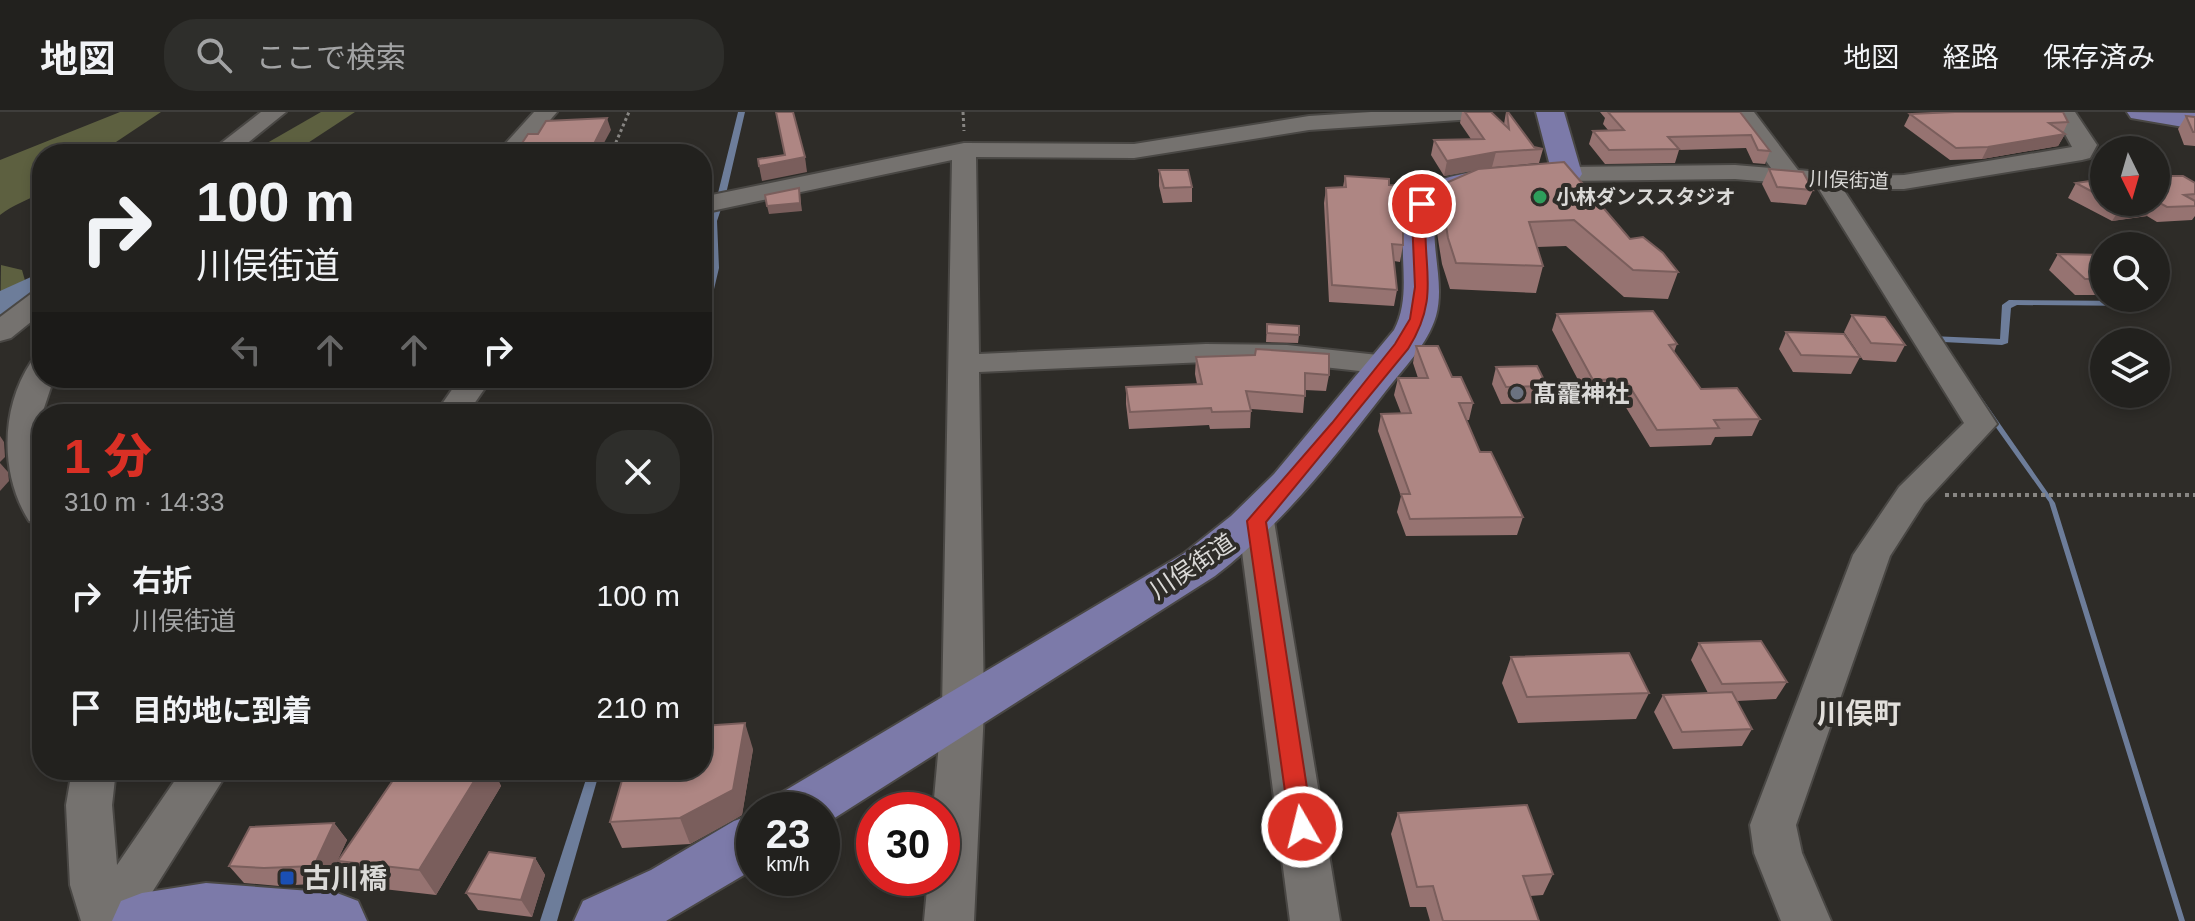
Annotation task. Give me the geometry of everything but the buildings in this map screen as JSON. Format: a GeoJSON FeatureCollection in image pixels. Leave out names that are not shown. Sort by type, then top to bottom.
{"type":"FeatureCollection","features":[{"type":"Feature","properties":{"kind":"main road"},"geometry":{"type":"LineString","coordinates":[[1550,112],[1567,174]]}},
{"type":"Feature","properties":{"kind":"main road"},"geometry":{"type":"LineString","coordinates":[[2141,112],[2195,121]]}},
{"type":"Feature","properties":{"kind":"main road","name":"川俣街道"},"geometry":{"type":"LineString","coordinates":[[830,792],[1199,565],[1256,521],[1402,346],[1419,311],[1422,287],[1419,218],[1422,204],[1433,194],[1452,187],[1567,174]]}},
{"type":"Feature","properties":{"kind":"main road"},"geometry":{"type":"LineString","coordinates":[[604,921],[672,889],[736,850]]}},
{"type":"Feature","properties":{"kind":"main road"},"geometry":{"type":"LineString","coordinates":[[118,920],[206,910],[337,921]]}},
{"type":"Feature","properties":{"kind":"street"},"geometry":{"type":"LineString","coordinates":[[232,144],[275,112]]}},
{"type":"Feature","properties":{"kind":"street"},"geometry":{"type":"LineString","coordinates":[[517,144],[546,112]]}},
{"type":"Feature","properties":{"kind":"street"},"geometry":{"type":"LineString","coordinates":[[712,203],[964,150],[1134,151],[1309,123],[1474,112]]}},
{"type":"Feature","properties":{"kind":"street"},"geometry":{"type":"LineString","coordinates":[[1742,112],[1791,178]]}},
{"type":"Feature","properties":{"kind":"street","name":"川俣街道"},"geometry":{"type":"LineString","coordinates":[[1567,174],[1694,171],[1826,181],[1904,182],[2082,153],[2085,145],[2064,112]]}},
{"type":"Feature","properties":{"kind":"street"},"geometry":{"type":"LineString","coordinates":[[949,921],[963,710],[964,150]]}},
{"type":"Feature","properties":{"kind":"street"},"geometry":{"type":"LineString","coordinates":[[1806,921],[1778,853],[1773,825],[1872,555],[1911,495],[1981,424],[1826,181]]}},
{"type":"Feature","properties":{"kind":"street"},"geometry":{"type":"LineString","coordinates":[[0,332],[32,307]]}},
{"type":"Feature","properties":{"kind":"street"},"geometry":{"type":"LineString","coordinates":[[962,364],[1206,353],[1287,354],[1387,365]]}},
{"type":"Feature","properties":{"kind":"street"},"geometry":{"type":"LineString","coordinates":[[32,388],[29,395],[23,458],[32,497]]}},
{"type":"Feature","properties":{"kind":"street"},"geometry":{"type":"LineString","coordinates":[[1256,521],[1263,546],[1315,921]]}},
{"type":"Feature","properties":{"kind":"street"},"geometry":{"type":"LineString","coordinates":[[93,780],[89,805],[94,885],[118,920],[201,780]]}},
{"type":"Feature","properties":{"kind":"path"},"geometry":{"type":"LineString","coordinates":[[615,144],[629,112]]}},
{"type":"Feature","properties":{"kind":"path"},"geometry":{"type":"LineString","coordinates":[[1911,495],[2195,495]]}},
{"type":"Feature","properties":{"kind":"green space"},"geometry":{"type":"Polygon","coordinates":[[[120,112],[161,112],[113,144],[40,144],[120,112]]]}},
{"type":"Feature","properties":{"kind":"green space"},"geometry":{"type":"Polygon","coordinates":[[[321,112],[355,112],[306,144],[265,144],[321,112]]]}},
{"type":"Feature","properties":{"kind":"green space"},"geometry":{"type":"Polygon","coordinates":[[[32,147],[32,197],[0,215],[0,160],[32,147]]]}},
{"type":"Feature","properties":{"kind":"green space"},"geometry":{"type":"Polygon","coordinates":[[[1,265],[22,270],[30,298],[0,335],[1,265]]]}},
{"type":"Feature","properties":{"kind":"water"},"geometry":{"type":"Polygon","coordinates":[[[738,112],[745,112],[717,221],[719,268],[712,298],[712,207],[738,112]]]}},
{"type":"Feature","properties":{"kind":"water"},"geometry":{"type":"Polygon","coordinates":[[[2009,300],[2090,301],[2090,306],[2017,305],[2011,308],[2008,343],[2002,345],[1943,342],[2055,503],[2185,921],[2179,921],[2049,502],[1931,336],[2000,339],[2002,305],[2009,300]]]}},
{"type":"Feature","properties":{"kind":"water"},"geometry":{"type":"Polygon","coordinates":[[[586,780],[597,780],[557,921],[540,921],[586,780]]]}},
{"type":"Feature","properties":{"kind":"waterway"},"geometry":{"type":"LineString","coordinates":[[0,305],[32,287]]}},
{"type":"Feature","properties":{"kind":"place","name":"小林ダンススタジオ"},"geometry":{"type":"Point","coordinates":[1540,197]}},
{"type":"Feature","properties":{"kind":"place","name":"髙靇神社"},"geometry":{"type":"Point","coordinates":[1517,393]}},
{"type":"Feature","properties":{"kind":"place","name":"古川橋"},"geometry":{"type":"Point","coordinates":[287,878]}},
{"type":"Feature","properties":{"kind":"district","name":"川俣町"},"geometry":{"type":"Point","coordinates":[1859,713]}},
{"type":"Feature","properties":{"kind":"route"},"geometry":{"type":"LineString","coordinates":[[1302,827],[1263,546],[1256,521],[1338,427],[1402,346],[1418,319],[1422,287],[1419,218],[1422,204]]}}]}
